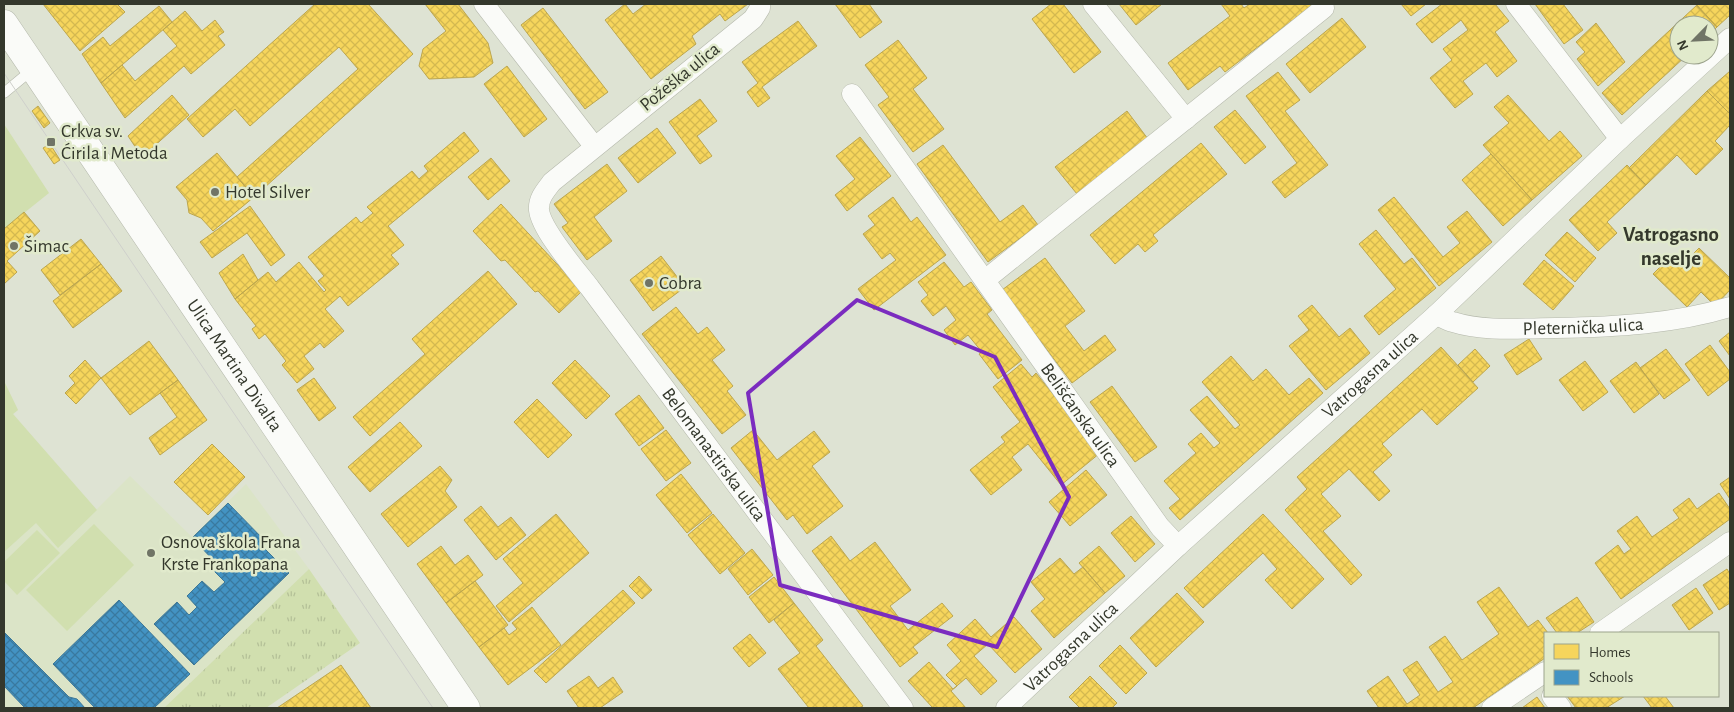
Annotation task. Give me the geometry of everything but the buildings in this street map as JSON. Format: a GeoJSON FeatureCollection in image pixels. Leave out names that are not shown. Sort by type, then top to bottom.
{"type":"FeatureCollection","features":[{"type":"Feature","properties":{"kind":"street"},"geometry":{"type":"LineString","coordinates":[[484,4],[594,146]]}},
{"type":"Feature","properties":{"kind":"street","name":"Požeška ulica"},"geometry":{"type":"LineString","coordinates":[[542,195],[552,182],[594,146],[753,19],[760,8],[760,4]]}},
{"type":"Feature","properties":{"kind":"street"},"geometry":{"type":"LineString","coordinates":[[1093,4],[1186,119]]}},
{"type":"Feature","properties":{"kind":"street"},"geometry":{"type":"LineString","coordinates":[[1516,4],[1620,139]]}},
{"type":"Feature","properties":{"kind":"street"},"geometry":{"type":"LineString","coordinates":[[985,280],[1324,8]]}},
{"type":"Feature","properties":{"kind":"street","name":"Ulica Martina Divalta"},"geometry":{"type":"LineString","coordinates":[[4,24],[466,708]]}},
{"type":"Feature","properties":{"kind":"street","name":"Vatrogasna ulica"},"geometry":{"type":"LineString","coordinates":[[1006,708],[1178,546],[1436,315],[1620,139],[1730,38]]}},
{"type":"Feature","properties":{"kind":"street","name":"Belišćanska ulica"},"geometry":{"type":"LineString","coordinates":[[852,94],[1160,527],[1178,546]]}},
{"type":"Feature","properties":{"kind":"street","name":"Belomanastirska ulica"},"geometry":{"type":"LineString","coordinates":[[542,195],[538,208],[541,219],[548,231],[903,708]]}},
{"type":"Feature","properties":{"kind":"street","name":"Pleternička ulica"},"geometry":{"type":"LineString","coordinates":[[1436,315],[1454,323],[1507,329],[1606,327],[1660,322],[1730,307]]}},
{"type":"Feature","properties":{"kind":"street"},"geometry":{"type":"LineString","coordinates":[[1601,632],[1730,542]]}},
{"type":"Feature","properties":{"kind":"street"},"geometry":{"type":"LineString","coordinates":[[1492,708],[1543,679]]}},
{"type":"Feature","properties":{"kind":"street"},"geometry":{"type":"LineString","coordinates":[[1553,697],[1561,708]]}},
{"type":"Feature","properties":{"kind":"lane"},"geometry":{"type":"LineString","coordinates":[[4,93],[34,69]]}},
{"type":"Feature","properties":{"kind":"highlighted area"},"geometry":{"type":"Polygon","coordinates":[[[857,300],[995,357],[1069,497],[997,647],[780,585],[748,393],[857,300]]]}},
{"type":"Feature","properties":{"kind":"shaded area","name":"Osnova škola Frana Krste Frankopana"},"geometry":{"type":"Polygon","coordinates":[[[4,381],[18,410],[13,414],[96,510],[130,476],[192,537],[246,484],[309,569],[164,708],[4,708],[4,381]]]}},
{"type":"Feature","properties":{"kind":"green space"},"geometry":{"type":"Polygon","coordinates":[[[4,124],[49,193],[4,229],[4,124]]]}},
{"type":"Feature","properties":{"kind":"green space"},"geometry":{"type":"Polygon","coordinates":[[[4,381],[18,410],[13,414],[97,510],[58,548],[36,523],[4,552],[4,381]]]}},
{"type":"Feature","properties":{"kind":"green space"},"geometry":{"type":"Polygon","coordinates":[[[94,524],[134,565],[67,631],[26,590],[94,524]]]}},
{"type":"Feature","properties":{"kind":"green space"},"geometry":{"type":"Polygon","coordinates":[[[37,530],[60,553],[17,595],[4,581],[4,562],[37,530]]]}},
{"type":"Feature","properties":{"kind":"green space"},"geometry":{"type":"Polygon","coordinates":[[[309,569],[360,643],[266,708],[164,708],[309,569]]]}},
{"type":"Feature","properties":{"kind":"tram line"},"geometry":{"type":"LineString","coordinates":[[4,73],[433,708]]}},
{"type":"Feature","properties":{"kind":"place","name":"Crkva sv. Ćirila i Metoda"},"geometry":{"type":"Point","coordinates":[51,142]}},
{"type":"Feature","properties":{"kind":"place","name":"Hotel Silver"},"geometry":{"type":"Point","coordinates":[215,192]}},
{"type":"Feature","properties":{"kind":"place","name":"Šimac"},"geometry":{"type":"Point","coordinates":[14,246]}},
{"type":"Feature","properties":{"kind":"place","name":"Cobra"},"geometry":{"type":"Point","coordinates":[649,283]}},
{"type":"Feature","properties":{"kind":"place","name":"Osnova škola Frana Krste Frankopana"},"geometry":{"type":"Point","coordinates":[151,553]}},
{"type":"Feature","properties":{"kind":"district","name":"Vatrogasno naselje"},"geometry":{"type":"Point","coordinates":[1671,246]}}]}
